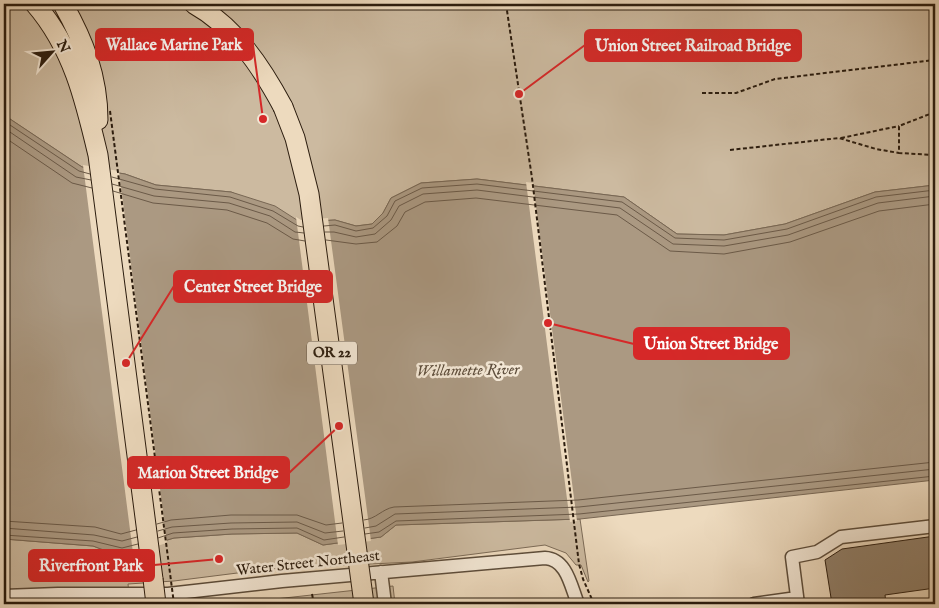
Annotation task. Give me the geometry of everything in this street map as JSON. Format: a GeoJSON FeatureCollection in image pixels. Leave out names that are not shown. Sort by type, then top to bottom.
{"type":"FeatureCollection","features":[{"type":"Feature","properties":{"kind":"highway"},"geometry":{"type":"LineString","coordinates":[[35,4],[54,28],[72,63],[82,90],[98,155]]}},
{"type":"Feature","properties":{"kind":"highway"},"geometry":{"type":"LineString","coordinates":[[63,4],[88,55],[96,85],[98,155],[156,604]]}},
{"type":"Feature","properties":{"kind":"highway","name":"OR 22"},"geometry":{"type":"LineString","coordinates":[[194,4],[208,9],[245,48],[272,86],[290,122],[303,163],[328,326],[364,604]]}},
{"type":"Feature","properties":{"kind":"highway"},"geometry":{"type":"LineString","coordinates":[[151,604],[153,579]]}},
{"type":"Feature","properties":{"kind":"street"},"geometry":{"type":"LineString","coordinates":[[754,604],[798,601],[792,557],[817,552],[842,537],[935,526]]}},
{"type":"Feature","properties":{"kind":"street","name":"Water Street Northeast"},"geometry":{"type":"LineString","coordinates":[[4,596],[58,594],[117,600],[381,572],[545,558],[556,560],[563,568],[578,604]]}},
{"type":"Feature","properties":{"kind":"street"},"geometry":{"type":"LineString","coordinates":[[381,572],[385,604]]}},
{"type":"Feature","properties":{"kind":"path"},"geometry":{"type":"LineString","coordinates":[[506,4],[532,178],[576,541],[583,579],[594,604]]}},
{"type":"Feature","properties":{"kind":"path"},"geometry":{"type":"LineString","coordinates":[[702,93],[736,93],[775,80],[935,60]]}},
{"type":"Feature","properties":{"kind":"path"},"geometry":{"type":"LineString","coordinates":[[110,111],[174,604]]}},
{"type":"Feature","properties":{"kind":"path"},"geometry":{"type":"LineString","coordinates":[[730,150],[839,138],[899,126],[935,112]]}},
{"type":"Feature","properties":{"kind":"path"},"geometry":{"type":"LineString","coordinates":[[899,126],[899,153]]}},
{"type":"Feature","properties":{"kind":"path"},"geometry":{"type":"LineString","coordinates":[[839,138],[899,153],[935,155]]}},
{"type":"Feature","properties":{"kind":"path"},"geometry":{"type":"LineString","coordinates":[[312,594],[314,604]]}},
{"type":"Feature","properties":{"kind":"shaded area"},"geometry":{"type":"Polygon","coordinates":[[[4,4],[935,4],[935,185],[875,192],[785,224],[724,235],[677,234],[624,197],[477,179],[421,183],[391,198],[383,213],[372,224],[356,226],[335,220],[300,222],[231,192],[156,185],[125,174],[82,167],[4,115],[4,4]]]}},
{"type":"Feature","properties":{"kind":"shaded area"},"geometry":{"type":"Polygon","coordinates":[[[580,519],[588,582],[581,565],[576,565],[566,553],[545,545],[412,562],[269,569],[174,581],[128,584],[130,604],[4,604],[4,539],[93,546],[109,552],[123,553],[174,538],[232,534],[297,533],[323,545],[381,537],[396,525],[580,519]]]}},
{"type":"Feature","properties":{"kind":"shaded area"},"geometry":{"type":"Polygon","coordinates":[[[393,586],[395,604],[230,604],[393,586]]]}},
{"type":"Feature","properties":{"kind":"water","name":"Willamette River"},"geometry":{"type":"Polygon","coordinates":[[[4,115],[82,167],[125,174],[156,185],[231,192],[275,206],[300,222],[335,220],[356,226],[372,224],[383,213],[391,198],[421,183],[477,179],[624,197],[677,234],[724,235],[785,224],[875,192],[935,185],[935,480],[580,519],[396,525],[381,537],[323,545],[297,533],[232,534],[174,538],[123,553],[109,552],[93,546],[4,539],[4,115]]]}},
{"type":"Feature","properties":{"kind":"pier"},"geometry":{"type":"Polygon","coordinates":[[[83,165],[119,171],[167,543],[133,553],[83,165]]]}},
{"type":"Feature","properties":{"kind":"pier"},"geometry":{"type":"Polygon","coordinates":[[[526,182],[533,183],[577,521],[570,522],[526,182]]]}},
{"type":"Feature","properties":{"kind":"pier"},"geometry":{"type":"Polygon","coordinates":[[[296,217],[301,220],[328,218],[371,541],[338,545],[296,217]]]}},
{"type":"Feature","properties":{"kind":"building"},"geometry":{"type":"Polygon","coordinates":[[[935,536],[935,588],[885,595],[886,604],[832,604],[825,560],[842,549],[935,536]]]}},
{"type":"Feature","properties":{"kind":"place","name":"Union Street Railroad Bridge"},"geometry":{"type":"Point","coordinates":[519,94]}},
{"type":"Feature","properties":{"kind":"place","name":"Wallace Marine Park"},"geometry":{"type":"Point","coordinates":[263,119]}},
{"type":"Feature","properties":{"kind":"place","name":"Union Street Bridge"},"geometry":{"type":"Point","coordinates":[548,323]}},
{"type":"Feature","properties":{"kind":"place","name":"Center Street Bridge"},"geometry":{"type":"Point","coordinates":[126,363]}},
{"type":"Feature","properties":{"kind":"place","name":"Marion Street Bridge"},"geometry":{"type":"Point","coordinates":[339,426]}},
{"type":"Feature","properties":{"kind":"place","name":"Riverfront Park"},"geometry":{"type":"Point","coordinates":[219,559]}}]}
